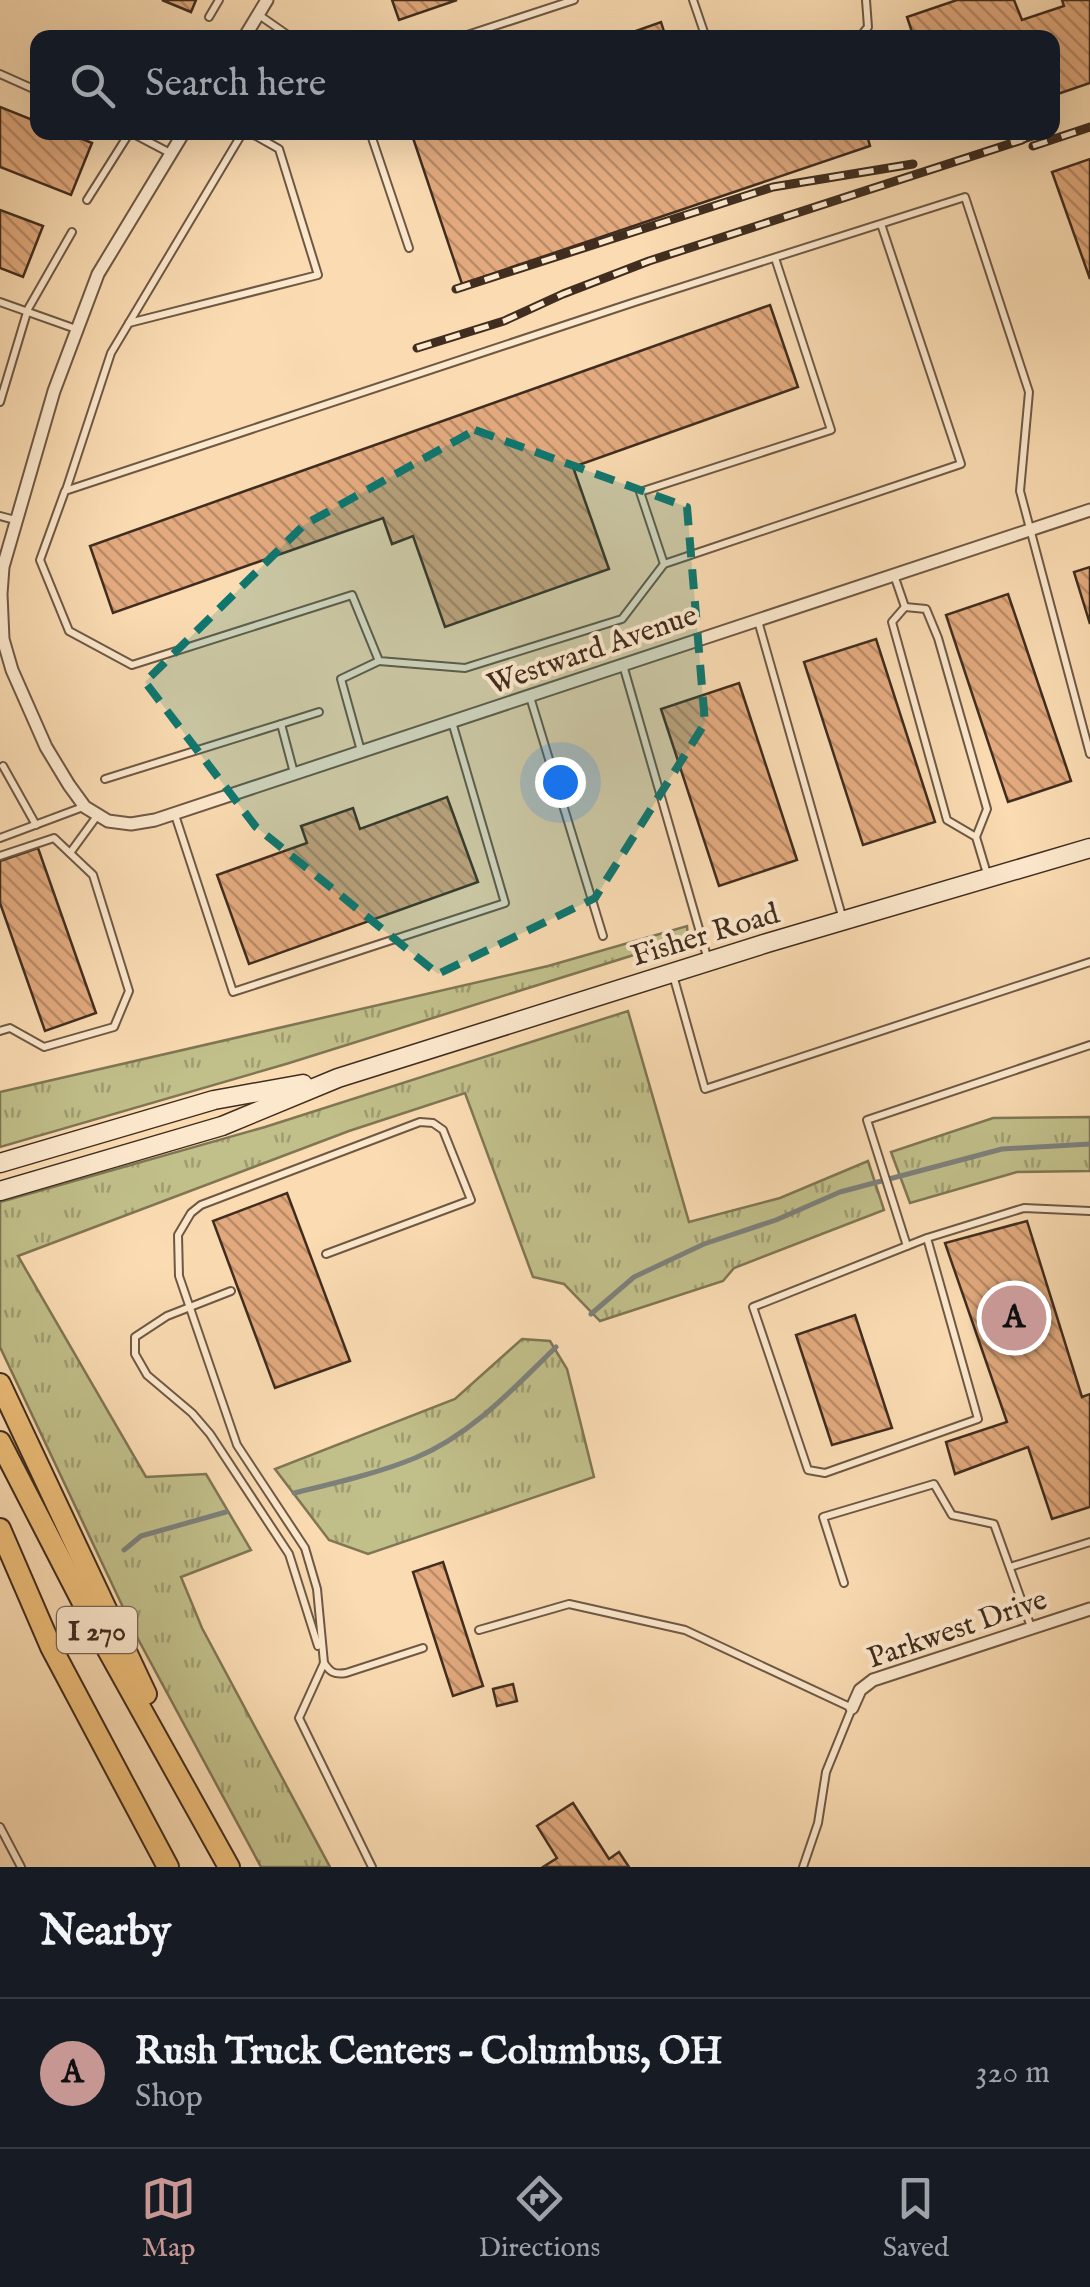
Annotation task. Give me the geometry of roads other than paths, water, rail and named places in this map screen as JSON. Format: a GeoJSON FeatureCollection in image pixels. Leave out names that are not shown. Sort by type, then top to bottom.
{"type":"FeatureCollection","features":[{"type":"Feature","properties":{"kind":"highway"},"geometry":{"type":"LineString","coordinates":[[0,1384],[202,1813]]}},
{"type":"Feature","properties":{"kind":"highway","name":"I 270"},"geometry":{"type":"LineString","coordinates":[[0,1442],[99,1634],[229,1867]]}},
{"type":"Feature","properties":{"kind":"highway","name":"I 270"},"geometry":{"type":"LineString","coordinates":[[0,1529],[51,1647],[168,1867]]}},
{"type":"Feature","properties":{"kind":"highway"},"geometry":{"type":"LineString","coordinates":[[0,1563],[51,1647]]}},
{"type":"Feature","properties":{"kind":"main road","name":"Fisher Road"},"geometry":{"type":"LineString","coordinates":[[0,1191],[222,1126],[338,1078],[844,920],[1090,848]]}},
{"type":"Feature","properties":{"kind":"main road","name":"Fisher Road"},"geometry":{"type":"LineString","coordinates":[[0,1163],[214,1100],[338,1078]]}},
{"type":"Feature","properties":{"kind":"street"},"geometry":{"type":"LineString","coordinates":[[249,30],[268,0]]}},
{"type":"Feature","properties":{"kind":"street"},"geometry":{"type":"LineString","coordinates":[[102,818],[84,807],[40,734],[12,670],[2,623],[1,567],[54,391],[98,274],[179,140]]}},
{"type":"Feature","properties":{"kind":"street","name":"Westward Avenue"},"geometry":{"type":"LineString","coordinates":[[102,818],[131,824],[175,814],[1090,510]]}},
{"type":"Feature","properties":{"kind":"street","name":"Parkwest Drive"},"geometry":{"type":"LineString","coordinates":[[852,1708],[860,1690],[873,1680],[1090,1608]]}},
{"type":"Feature","properties":{"kind":"lane"},"geometry":{"type":"LineString","coordinates":[[209,16],[219,0]]}},
{"type":"Feature","properties":{"kind":"lane"},"geometry":{"type":"LineString","coordinates":[[482,30],[574,0]]}},
{"type":"Feature","properties":{"kind":"lane"},"geometry":{"type":"LineString","coordinates":[[693,0],[703,30]]}},
{"type":"Feature","properties":{"kind":"lane"},"geometry":{"type":"LineString","coordinates":[[866,0],[866,30]]}},
{"type":"Feature","properties":{"kind":"lane"},"geometry":{"type":"LineString","coordinates":[[258,14],[281,30]]}},
{"type":"Feature","properties":{"kind":"lane"},"geometry":{"type":"LineString","coordinates":[[0,74],[30,87]]}},
{"type":"Feature","properties":{"kind":"lane"},"geometry":{"type":"LineString","coordinates":[[87,200],[126,140]]}},
{"type":"Feature","properties":{"kind":"lane"},"geometry":{"type":"LineString","coordinates":[[144,140],[171,153]]}},
{"type":"Feature","properties":{"kind":"lane"},"geometry":{"type":"LineString","coordinates":[[241,140],[111,352],[40,560],[69,630],[132,666],[352,595],[379,661]]}},
{"type":"Feature","properties":{"kind":"lane"},"geometry":{"type":"LineString","coordinates":[[128,324],[318,275],[279,149],[262,140]]}},
{"type":"Feature","properties":{"kind":"lane"},"geometry":{"type":"LineString","coordinates":[[373,140],[408,248]]}},
{"type":"Feature","properties":{"kind":"lane"},"geometry":{"type":"LineString","coordinates":[[66,491],[965,198],[1030,392],[1020,492],[1090,754]]}},
{"type":"Feature","properties":{"kind":"lane"},"geometry":{"type":"LineString","coordinates":[[362,752],[341,679],[379,661],[465,668],[622,619],[664,564],[961,464],[881,224]]}},
{"type":"Feature","properties":{"kind":"lane"},"geometry":{"type":"LineString","coordinates":[[0,402],[28,309],[72,232]]}},
{"type":"Feature","properties":{"kind":"lane"},"geometry":{"type":"LineString","coordinates":[[664,564],[640,492],[831,430],[775,258]]}},
{"type":"Feature","properties":{"kind":"lane"},"geometry":{"type":"LineString","coordinates":[[0,302],[77,329]]}},
{"type":"Feature","properties":{"kind":"lane"},"geometry":{"type":"LineString","coordinates":[[0,516],[16,520]]}},
{"type":"Feature","properties":{"kind":"lane"},"geometry":{"type":"LineString","coordinates":[[894,574],[905,607]]}},
{"type":"Feature","properties":{"kind":"lane"},"geometry":{"type":"LineString","coordinates":[[905,607],[892,622],[947,820],[976,837]]}},
{"type":"Feature","properties":{"kind":"lane"},"geometry":{"type":"LineString","coordinates":[[905,607],[926,609],[938,638],[988,808],[976,837],[988,878]]}},
{"type":"Feature","properties":{"kind":"lane"},"geometry":{"type":"LineString","coordinates":[[758,620],[844,920]]}},
{"type":"Feature","properties":{"kind":"lane"},"geometry":{"type":"LineString","coordinates":[[623,664],[708,962]]}},
{"type":"Feature","properties":{"kind":"lane"},"geometry":{"type":"LineString","coordinates":[[530,696],[603,936]]}},
{"type":"Feature","properties":{"kind":"lane"},"geometry":{"type":"LineString","coordinates":[[104,779],[318,712]]}},
{"type":"Feature","properties":{"kind":"lane"},"geometry":{"type":"LineString","coordinates":[[175,814],[233,992],[505,904],[452,722]]}},
{"type":"Feature","properties":{"kind":"lane"},"geometry":{"type":"LineString","coordinates":[[281,724],[294,774]]}},
{"type":"Feature","properties":{"kind":"lane"},"geometry":{"type":"LineString","coordinates":[[3,766],[36,825]]}},
{"type":"Feature","properties":{"kind":"lane"},"geometry":{"type":"LineString","coordinates":[[0,838],[84,807]]}},
{"type":"Feature","properties":{"kind":"lane"},"geometry":{"type":"LineString","coordinates":[[70,852],[102,818]]}},
{"type":"Feature","properties":{"kind":"lane"},"geometry":{"type":"LineString","coordinates":[[0,856],[54,838],[93,875],[129,991],[114,1027],[44,1047],[10,1028],[0,1031]]}},
{"type":"Feature","properties":{"kind":"lane"},"geometry":{"type":"LineString","coordinates":[[672,973],[705,1089],[1090,962]]}},
{"type":"Feature","properties":{"kind":"lane"},"geometry":{"type":"LineString","coordinates":[[907,1246],[867,1120],[1090,1045]]}},
{"type":"Feature","properties":{"kind":"lane"},"geometry":{"type":"LineString","coordinates":[[326,1254],[471,1200],[443,1130],[433,1122],[420,1122],[201,1204],[178,1235],[179,1276],[238,1445],[304,1548],[317,1589],[324,1662],[298,1718],[372,1867]]}},
{"type":"Feature","properties":{"kind":"lane"},"geometry":{"type":"LineString","coordinates":[[926,1238],[978,1418],[825,1473],[808,1470],[754,1307],[926,1238],[1024,1208],[1090,1211]]}},
{"type":"Feature","properties":{"kind":"lane"},"geometry":{"type":"LineString","coordinates":[[230,1292],[147,1327],[135,1337],[135,1354],[147,1375],[192,1412],[210,1434],[289,1554],[328,1671],[346,1673],[423,1648]]}},
{"type":"Feature","properties":{"kind":"lane"},"geometry":{"type":"LineString","coordinates":[[844,1583],[823,1517],[934,1484],[952,1515],[994,1524],[1031,1628]]}},
{"type":"Feature","properties":{"kind":"lane"},"geometry":{"type":"LineString","coordinates":[[1010,1567],[1090,1542]]}},
{"type":"Feature","properties":{"kind":"lane"},"geometry":{"type":"LineString","coordinates":[[480,1630],[569,1604],[686,1630],[852,1708],[826,1772],[818,1823],[803,1867]]}},
{"type":"Feature","properties":{"kind":"lane"},"geometry":{"type":"LineString","coordinates":[[0,1827],[21,1867]]}},
{"type":"Feature","properties":{"kind":"waterway"},"geometry":{"type":"LineString","coordinates":[[591,1314],[634,1277],[704,1244],[776,1220],[840,1192],[1002,1149],[1090,1144]]}},
{"type":"Feature","properties":{"kind":"waterway"},"geometry":{"type":"LineString","coordinates":[[294,1493],[385,1469],[455,1437],[490,1410],[556,1347]]}},
{"type":"Feature","properties":{"kind":"waterway"},"geometry":{"type":"LineString","coordinates":[[124,1550],[141,1536],[226,1512]]}},
{"type":"Feature","properties":{"kind":"railway"},"geometry":{"type":"LineString","coordinates":[[1060,137],[1090,127]]}},
{"type":"Feature","properties":{"kind":"railway"},"geometry":{"type":"LineString","coordinates":[[1011,143],[1020,140]]}},
{"type":"Feature","properties":{"kind":"railway"},"geometry":{"type":"LineString","coordinates":[[417,348],[504,321],[649,261],[1022,140]]}},
{"type":"Feature","properties":{"kind":"railway"},"geometry":{"type":"LineString","coordinates":[[1033,146],[1051,140]]}},
{"type":"Feature","properties":{"kind":"railway"},"geometry":{"type":"LineString","coordinates":[[456,289],[773,187],[913,164]]}},
{"type":"Feature","properties":{"kind":"place","name":"Rush Truck Centers – Columbus, OH"},"geometry":{"type":"Point","coordinates":[1014,1318]}}]}
